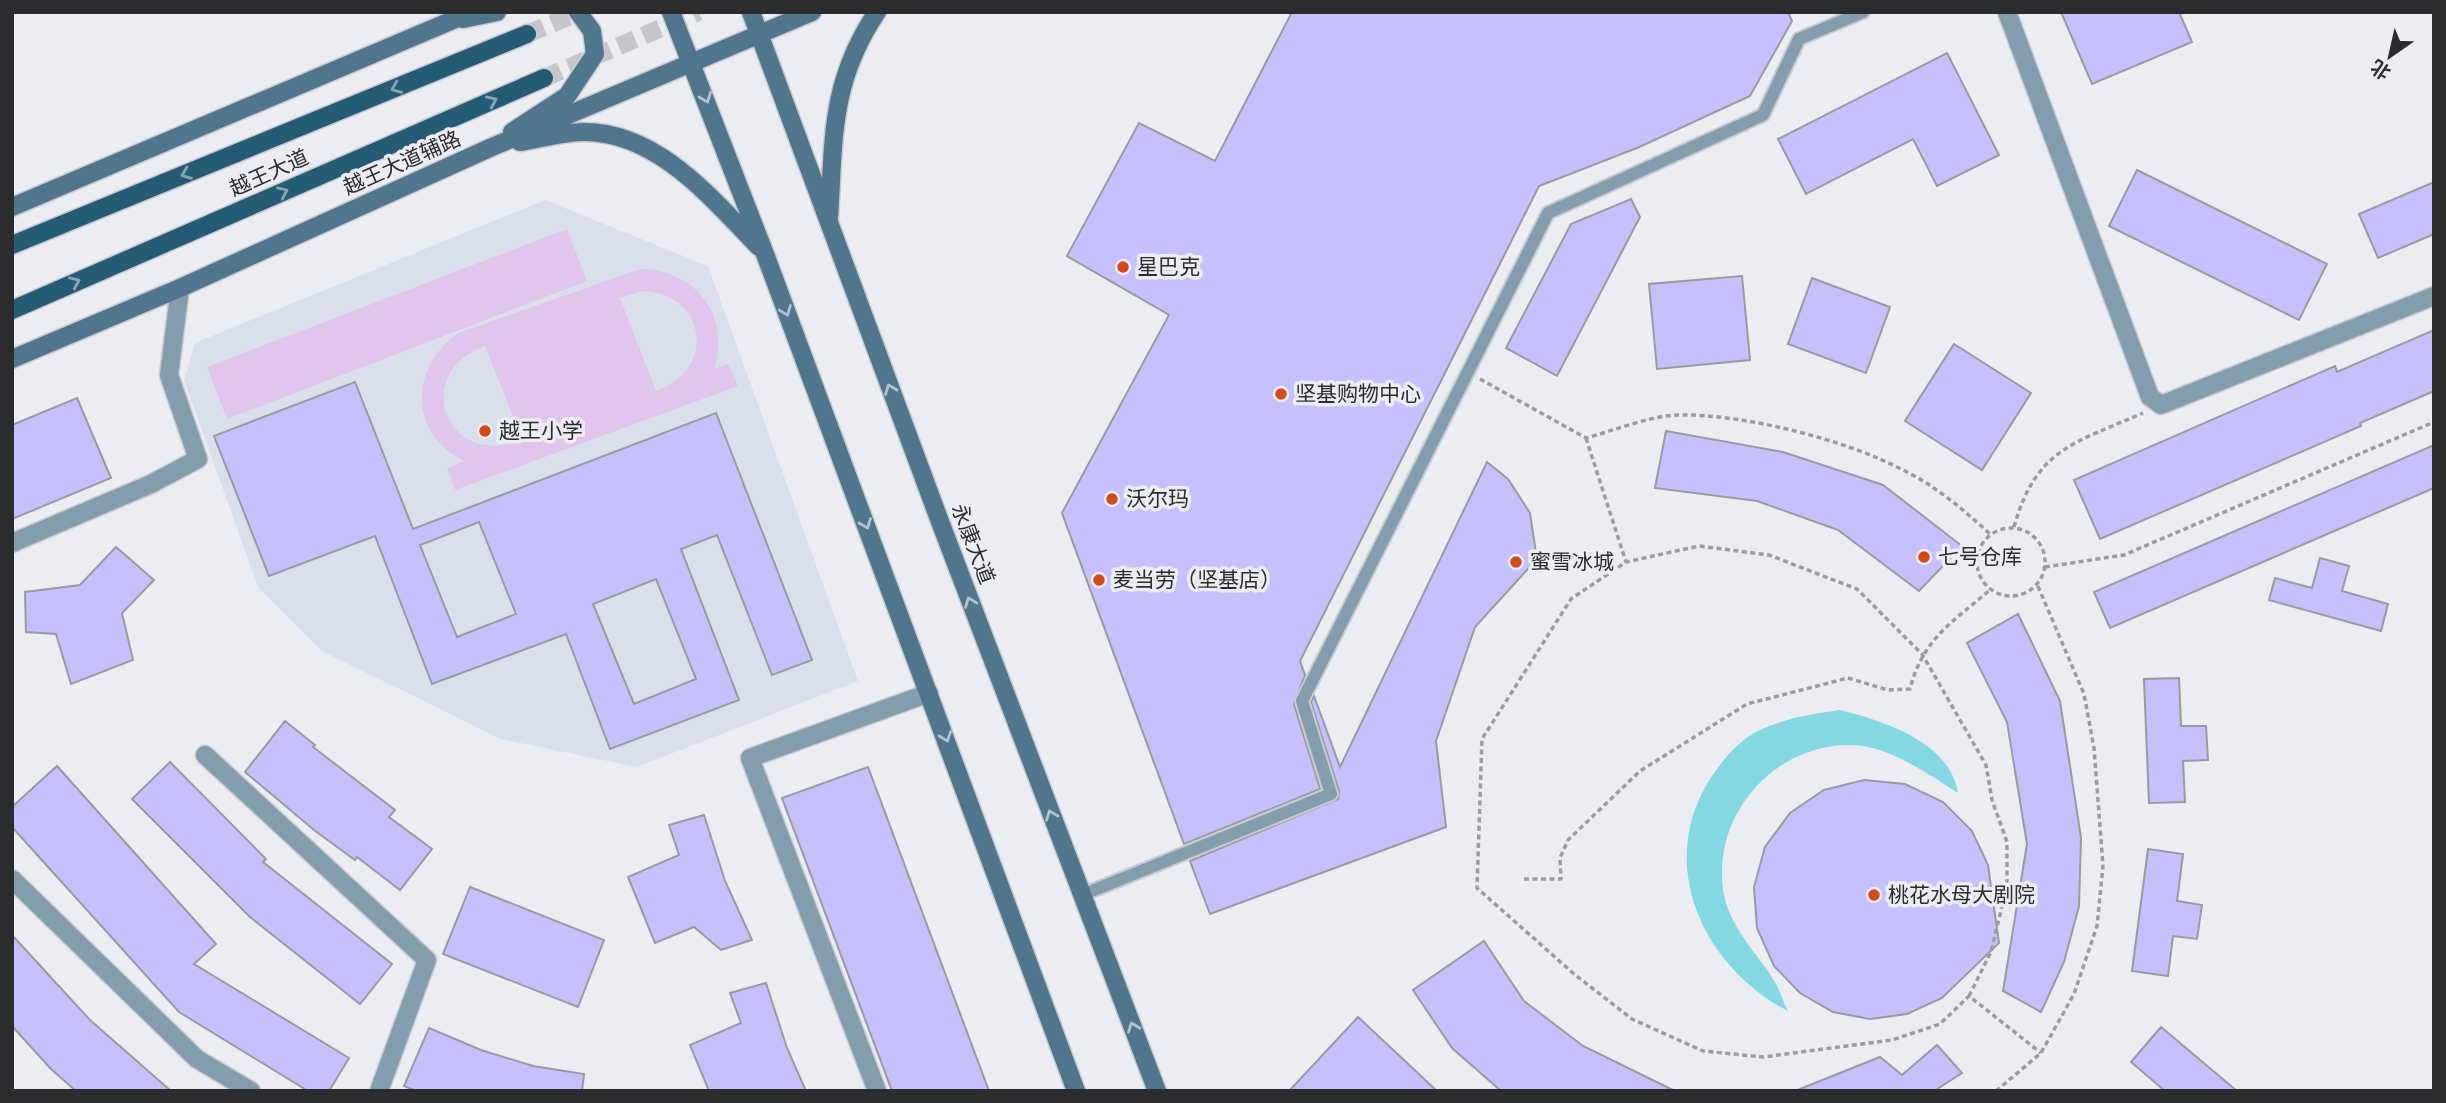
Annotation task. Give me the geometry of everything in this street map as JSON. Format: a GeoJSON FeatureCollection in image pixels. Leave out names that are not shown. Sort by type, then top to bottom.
{"type":"FeatureCollection","features":[{"type":"Feature","properties":{"kind":"main road"},"geometry":{"type":"LineString","coordinates":[[12,207],[472,12]]}},
{"type":"Feature","properties":{"kind":"main road"},"geometry":{"type":"LineString","coordinates":[[458,17],[497,12]]}},
{"type":"Feature","properties":{"kind":"main road"},"geometry":{"type":"LineString","coordinates":[[492,147],[533,115],[567,96],[583,75],[595,54],[592,31],[578,12]]}},
{"type":"Feature","properties":{"kind":"main road"},"geometry":{"type":"LineString","coordinates":[[671,12],[765,254],[1076,1091]]}},
{"type":"Feature","properties":{"kind":"main road","name":"永康大道"},"geometry":{"type":"LineString","coordinates":[[751,12],[828,225],[1157,1091]]}},
{"type":"Feature","properties":{"kind":"main road","name":"越王大道辅路"},"geometry":{"type":"LineString","coordinates":[[12,359],[180,289],[492,147],[812,12]]}},
{"type":"Feature","properties":{"kind":"main road"},"geometry":{"type":"LineString","coordinates":[[828,225],[835,122],[840,94],[846,68],[877,12]]}},
{"type":"Feature","properties":{"kind":"main road","name":"越王大道"},"geometry":{"type":"LineString","coordinates":[[12,245],[527,34]]}},
{"type":"Feature","properties":{"kind":"main road","name":"越王大道"},"geometry":{"type":"LineString","coordinates":[[12,310],[544,78]]}},
{"type":"Feature","properties":{"kind":"main road"},"geometry":{"type":"LineString","coordinates":[[492,147],[584,132],[618,138],[644,148],[674,165],[707,193],[765,254]]}},
{"type":"Feature","properties":{"kind":"street"},"geometry":{"type":"LineString","coordinates":[[2007,12],[2150,397],[2161,405],[2434,296]]}},
{"type":"Feature","properties":{"kind":"street"},"geometry":{"type":"LineString","coordinates":[[12,543],[151,484],[198,459],[169,375],[180,289]]}},
{"type":"Feature","properties":{"kind":"street"},"geometry":{"type":"LineString","coordinates":[[877,1091],[750,758],[929,693]]}},
{"type":"Feature","properties":{"kind":"street"},"geometry":{"type":"LineString","coordinates":[[205,755],[427,960],[379,1091]]}},
{"type":"Feature","properties":{"kind":"street"},"geometry":{"type":"LineString","coordinates":[[12,879],[197,1059],[251,1091]]}},
{"type":"Feature","properties":{"kind":"lane"},"geometry":{"type":"LineString","coordinates":[[1082,895],[1331,794],[1301,701],[1548,213],[1763,115],[1799,39],[1863,12]]}},
{"type":"Feature","properties":{"kind":"path"},"geometry":{"type":"LineString","coordinates":[[1468,373],[1586,438],[1677,415],[1735,419],[1849,448],[1905,470],[1954,501],[1990,534]]}},
{"type":"Feature","properties":{"kind":"path"},"geometry":{"type":"LineString","coordinates":[[2014,527],[2028,487],[2042,465],[2062,449],[2161,405]]}},
{"type":"Feature","properties":{"kind":"path"},"geometry":{"type":"LineString","coordinates":[[2045,567],[2124,555],[2434,422]]}},
{"type":"Feature","properties":{"kind":"path"},"geometry":{"type":"LineString","coordinates":[[1586,438],[1626,562]]}},
{"type":"Feature","properties":{"kind":"path"},"geometry":{"type":"LineString","coordinates":[[2014,527],[2036,538],[2045,555],[2045,567],[2037,584],[2015,596],[2002,595],[1982,580],[1977,562],[1982,544],[1990,534],[2014,527]]}},
{"type":"Feature","properties":{"kind":"path"},"geometry":{"type":"LineString","coordinates":[[1699,546],[1769,555],[1857,589],[1922,654],[1986,765],[1992,800],[2007,842],[2007,886],[1991,952],[1969,996],[1940,1024],[1892,1041],[1763,1057],[1703,1051],[1632,1019],[1574,975],[1476,888],[1482,739],[1571,599],[1626,562],[1699,546]]}},
{"type":"Feature","properties":{"kind":"path"},"geometry":{"type":"LineString","coordinates":[[1997,1091],[2041,1054],[2074,994],[2097,926],[2104,866],[2094,748],[2084,694],[2037,584]]}},
{"type":"Feature","properties":{"kind":"path"},"geometry":{"type":"LineString","coordinates":[[1524,879],[1561,879],[1560,858],[1568,840],[1640,771],[1747,704],[1848,677],[1888,690],[1910,689],[1922,654],[1930,642],[1991,589]]}},
{"type":"Feature","properties":{"kind":"path"},"geometry":{"type":"LineString","coordinates":[[1969,996],[2041,1054]]}},
{"type":"Feature","properties":{"kind":"shaded area","name":"越王小学"},"geometry":{"type":"Polygon","coordinates":[[[545,200],[708,266],[858,681],[637,767],[501,739],[322,651],[258,587],[184,380],[195,343],[545,200]]]}},
{"type":"Feature","properties":{"kind":"shaded area"},"geometry":{"type":"Polygon","coordinates":[[[567,229],[587,281],[227,419],[207,367],[567,229]]]}},
{"type":"Feature","properties":{"kind":"shaded area"},"geometry":{"type":"Polygon","coordinates":[[[640,269],[660,271],[678,277],[704,299],[713,314],[717,331],[718,349],[714,369],[729,364],[738,386],[455,490],[447,468],[464,461],[446,449],[433,434],[425,417],[422,399],[424,381],[431,363],[442,347],[458,333],[640,269]],[[642,291],[620,298],[656,391],[676,381],[689,367],[696,351],[696,334],[691,318],[680,305],[664,295],[642,291]],[[485,346],[461,360],[448,377],[443,397],[447,416],[458,432],[475,442],[497,446],[522,439],[485,346]]]}},
{"type":"Feature","properties":{"kind":"water"},"geometry":{"type":"Polygon","coordinates":[[[1840,710],[1876,720],[1929,747],[1952,775],[1958,793],[1894,755],[1851,745],[1823,748],[1798,756],[1774,770],[1755,788],[1739,810],[1728,834],[1723,861],[1723,889],[1737,927],[1775,982],[1788,1011],[1758,992],[1733,969],[1712,941],[1697,911],[1688,879],[1687,845],[1694,812],[1710,779],[1737,746],[1751,735],[1778,723],[1840,710]]]}},
{"type":"Feature","properties":{"kind":"building","name":"坚基购物中心"},"geometry":{"type":"Polygon","coordinates":[[[1292,12],[1788,12],[1792,21],[1750,96],[1637,148],[1539,186],[1300,661],[1305,675],[1294,704],[1320,789],[1184,844],[1062,513],[1169,315],[1067,256],[1139,123],[1215,161],[1292,12]]]}},
{"type":"Feature","properties":{"kind":"building"},"geometry":{"type":"Polygon","coordinates":[[[2061,12],[2179,12],[2192,42],[2092,84],[2061,12]]]}},
{"type":"Feature","properties":{"kind":"building"},"geometry":{"type":"Polygon","coordinates":[[[1947,53],[1999,155],[1937,186],[1913,139],[1806,194],[1778,139],[1947,53]]]}},
{"type":"Feature","properties":{"kind":"building"},"geometry":{"type":"Polygon","coordinates":[[[2137,170],[2327,264],[2299,320],[2109,226],[2137,170]]]}},
{"type":"Feature","properties":{"kind":"building"},"geometry":{"type":"Polygon","coordinates":[[[2434,182],[2434,234],[2378,258],[2359,214],[2434,182]]]}},
{"type":"Feature","properties":{"kind":"building"},"geometry":{"type":"Polygon","coordinates":[[[1631,199],[1640,217],[1557,376],[1506,348],[1571,224],[1631,199]]]}},
{"type":"Feature","properties":{"kind":"building"},"geometry":{"type":"Polygon","coordinates":[[[1742,276],[1750,360],[1657,369],[1649,284],[1742,276]]]}},
{"type":"Feature","properties":{"kind":"building"},"geometry":{"type":"Polygon","coordinates":[[[1812,278],[1890,307],[1866,373],[1788,344],[1812,278]]]}},
{"type":"Feature","properties":{"kind":"building"},"geometry":{"type":"Polygon","coordinates":[[[2434,330],[2434,391],[2360,423],[2361,426],[2100,539],[2074,480],[2335,366],[2337,372],[2434,330]]]}},
{"type":"Feature","properties":{"kind":"building"},"geometry":{"type":"Polygon","coordinates":[[[1954,344],[2031,393],[1982,470],[1905,421],[1954,344]]]}},
{"type":"Feature","properties":{"kind":"building"},"geometry":{"type":"Polygon","coordinates":[[[355,382],[413,529],[716,413],[812,660],[772,675],[717,535],[681,549],[739,700],[610,749],[566,634],[432,684],[375,536],[269,576],[214,436],[355,382]],[[479,522],[420,545],[457,637],[516,614],[479,522]],[[656,579],[593,604],[634,704],[696,679],[656,579]]]}},
{"type":"Feature","properties":{"kind":"building"},"geometry":{"type":"Polygon","coordinates":[[[77,398],[111,478],[12,519],[12,425],[77,398]]]}},
{"type":"Feature","properties":{"kind":"building"},"geometry":{"type":"Polygon","coordinates":[[[1666,431],[1783,452],[1883,485],[1962,546],[1919,591],[1838,530],[1757,501],[1655,488],[1666,431]]]}},
{"type":"Feature","properties":{"kind":"building"},"geometry":{"type":"Polygon","coordinates":[[[2434,445],[2434,488],[2110,628],[2094,592],[2434,445]]]}},
{"type":"Feature","properties":{"kind":"building"},"geometry":{"type":"Polygon","coordinates":[[[1487,462],[1508,479],[1530,513],[1537,559],[1475,627],[1436,741],[1446,827],[1210,914],[1190,861],[1338,799],[1339,791],[1311,702],[1314,696],[1340,767],[1487,462]]]}},
{"type":"Feature","properties":{"kind":"building"},"geometry":{"type":"Polygon","coordinates":[[[116,547],[154,580],[122,613],[133,660],[71,684],[56,634],[26,632],[25,592],[80,585],[116,547]]]}},
{"type":"Feature","properties":{"kind":"building"},"geometry":{"type":"Polygon","coordinates":[[[2320,558],[2349,566],[2342,591],[2388,604],[2381,631],[2269,600],[2275,578],[2312,588],[2320,558]]]}},
{"type":"Feature","properties":{"kind":"building"},"geometry":{"type":"Polygon","coordinates":[[[2018,614],[2060,701],[2081,838],[2079,906],[2064,962],[2041,1012],[2003,991],[2027,844],[2007,722],[1967,643],[2018,614]]]}},
{"type":"Feature","properties":{"kind":"building"},"geometry":{"type":"Polygon","coordinates":[[[2179,678],[2181,726],[2206,726],[2208,760],[2183,761],[2185,802],[2149,803],[2144,679],[2179,678]]]}},
{"type":"Feature","properties":{"kind":"building"},"geometry":{"type":"Polygon","coordinates":[[[285,721],[315,745],[313,747],[395,810],[389,817],[432,849],[400,890],[357,857],[355,860],[314,830],[245,772],[285,721]]]}},
{"type":"Feature","properties":{"kind":"building"},"geometry":{"type":"Polygon","coordinates":[[[170,762],[266,859],[263,862],[392,964],[360,1004],[250,917],[132,799],[170,762]]]}},
{"type":"Feature","properties":{"kind":"building"},"geometry":{"type":"Polygon","coordinates":[[[57,766],[216,944],[194,964],[349,1058],[329,1091],[308,1091],[179,1012],[12,827],[12,807],[57,766]]]}},
{"type":"Feature","properties":{"kind":"building"},"geometry":{"type":"Polygon","coordinates":[[[868,767],[989,1091],[892,1091],[782,798],[868,767]]]}},
{"type":"Feature","properties":{"kind":"building","name":"桃花水母大剧院"},"geometry":{"type":"Polygon","coordinates":[[[1864,780],[1905,784],[1943,802],[1972,831],[1988,865],[1999,943],[1942,998],[1907,1014],[1870,1019],[1833,1012],[1800,993],[1774,966],[1757,928],[1754,887],[1765,847],[1790,813],[1824,790],[1864,780]]]}},
{"type":"Feature","properties":{"kind":"building"},"geometry":{"type":"Polygon","coordinates":[[[704,815],[725,881],[752,940],[721,950],[694,927],[655,943],[628,877],[679,855],[669,825],[704,815]]]}},
{"type":"Feature","properties":{"kind":"building"},"geometry":{"type":"Polygon","coordinates":[[[2148,849],[2183,854],[2177,901],[2202,905],[2197,939],[2173,936],[2168,976],[2132,971],[2148,849]]]}},
{"type":"Feature","properties":{"kind":"building"},"geometry":{"type":"Polygon","coordinates":[[[470,887],[604,940],[578,1007],[443,954],[470,887]]]}},
{"type":"Feature","properties":{"kind":"building"},"geometry":{"type":"Polygon","coordinates":[[[12,935],[90,1020],[171,1091],[76,1091],[51,1069],[12,1026],[12,935]]]}},
{"type":"Feature","properties":{"kind":"building"},"geometry":{"type":"Polygon","coordinates":[[[1484,941],[1524,1001],[1583,1046],[1675,1091],[1501,1091],[1452,1048],[1413,990],[1484,941]]]}},
{"type":"Feature","properties":{"kind":"building"},"geometry":{"type":"Polygon","coordinates":[[[766,983],[787,1048],[806,1091],[709,1091],[690,1045],[741,1023],[730,993],[766,983]]]}},
{"type":"Feature","properties":{"kind":"building"},"geometry":{"type":"Polygon","coordinates":[[[1358,1017],[1437,1091],[1289,1091],[1358,1017]]]}},
{"type":"Feature","properties":{"kind":"building"},"geometry":{"type":"Polygon","coordinates":[[[2161,1027],[2237,1091],[2165,1091],[2131,1062],[2161,1027]]]}},
{"type":"Feature","properties":{"kind":"building"},"geometry":{"type":"Polygon","coordinates":[[[429,1028],[481,1050],[533,1066],[584,1074],[582,1091],[416,1091],[404,1086],[429,1028]]]}},
{"type":"Feature","properties":{"kind":"building"},"geometry":{"type":"Polygon","coordinates":[[[1937,1045],[1962,1073],[1934,1091],[1795,1091],[1880,1057],[1902,1075],[1937,1045]]]}},
{"type":"Feature","properties":{"kind":"tunnel"},"geometry":{"type":"LineString","coordinates":[[527,34],[580,12]]}},
{"type":"Feature","properties":{"kind":"tunnel"},"geometry":{"type":"LineString","coordinates":[[544,78],[699,12]]}},
{"type":"Feature","properties":{"kind":"place","name":"星巴克"},"geometry":{"type":"Point","coordinates":[1123,267]}},
{"type":"Feature","properties":{"kind":"place","name":"坚基购物中心"},"geometry":{"type":"Point","coordinates":[1281,394]}},
{"type":"Feature","properties":{"kind":"place","name":"越王小学"},"geometry":{"type":"Point","coordinates":[485,431]}},
{"type":"Feature","properties":{"kind":"place","name":"沃尔玛"},"geometry":{"type":"Point","coordinates":[1112,499]}},
{"type":"Feature","properties":{"kind":"place","name":"七号仓库"},"geometry":{"type":"Point","coordinates":[1924,557]}},
{"type":"Feature","properties":{"kind":"place","name":"蜜雪冰城"},"geometry":{"type":"Point","coordinates":[1516,562]}},
{"type":"Feature","properties":{"kind":"place","name":"麦当劳（坚基店）"},"geometry":{"type":"Point","coordinates":[1099,580]}},
{"type":"Feature","properties":{"kind":"place","name":"桃花水母大剧院"},"geometry":{"type":"Point","coordinates":[1874,895]}}]}
